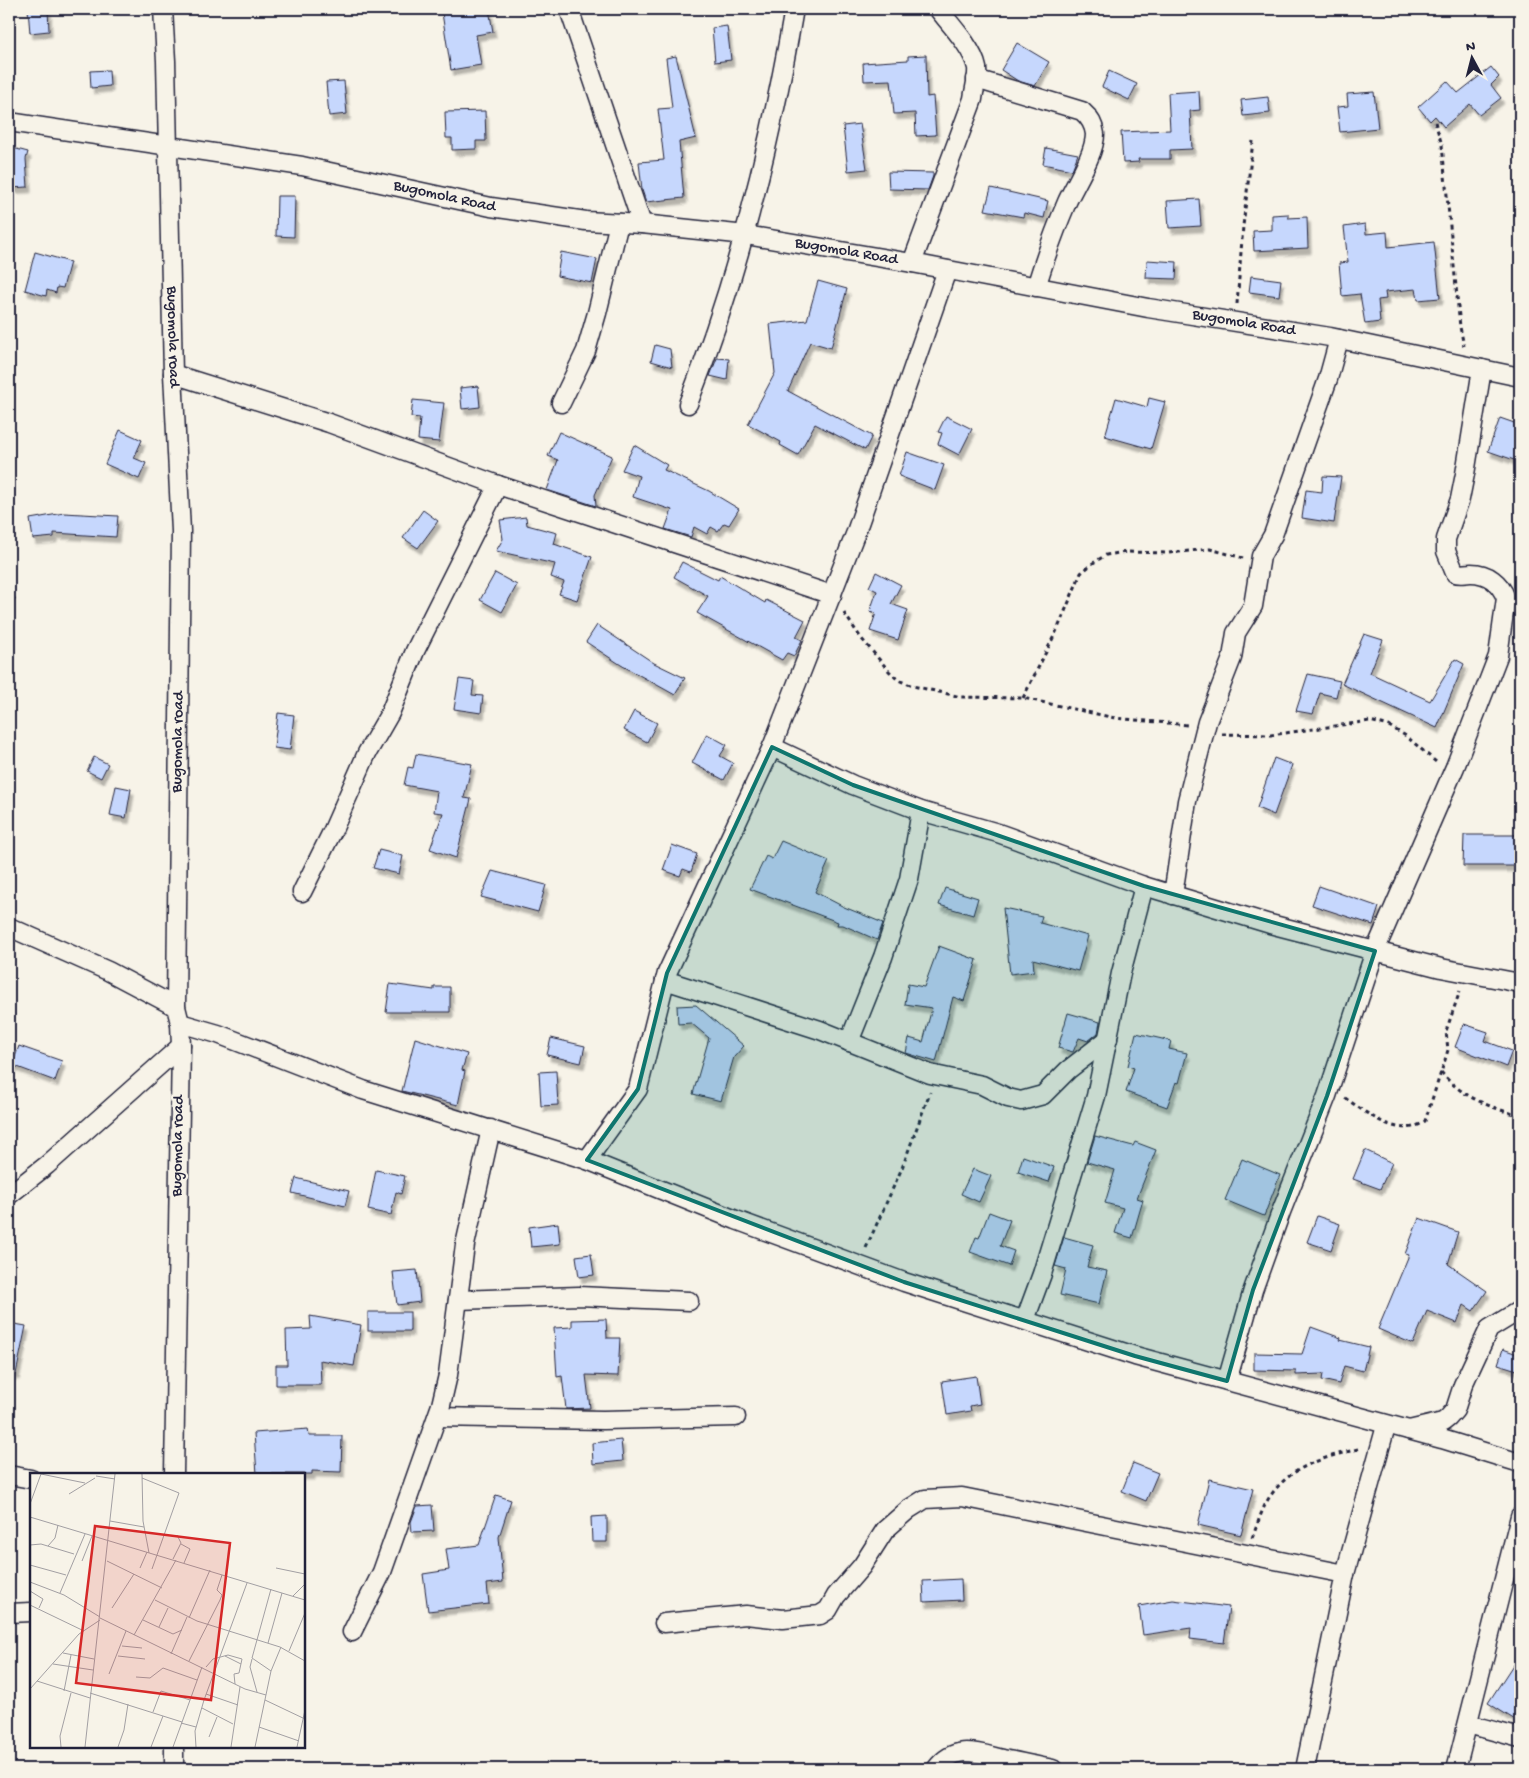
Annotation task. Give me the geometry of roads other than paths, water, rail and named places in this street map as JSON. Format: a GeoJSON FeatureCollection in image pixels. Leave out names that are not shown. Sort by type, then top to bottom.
{"type":"FeatureCollection","features":[{"type":"Feature","properties":{"kind":"street","name":"Bugomola road"},"geometry":{"type":"LineString","coordinates":[[163,9],[173,374],[181,531],[178,1015],[181,1046],[174,1473]]}},
{"type":"Feature","properties":{"kind":"street"},"geometry":{"type":"LineString","coordinates":[[569,9],[642,224]]}},
{"type":"Feature","properties":{"kind":"street"},"geometry":{"type":"LineString","coordinates":[[688,404],[712,345],[746,235],[794,9]]}},
{"type":"Feature","properties":{"kind":"street"},"geometry":{"type":"LineString","coordinates":[[912,263],[973,99],[976,79],[977,68],[966,45],[938,9]]}},
{"type":"Feature","properties":{"kind":"street"},"geometry":{"type":"LineString","coordinates":[[976,79],[1082,111],[1089,117],[1093,127],[1095,135],[1089,157],[1066,203],[1036,287]]}},
{"type":"Feature","properties":{"kind":"street","name":"Bugomola Road"},"geometry":{"type":"LineString","coordinates":[[9,122],[168,144],[302,166],[491,208],[586,221],[642,224],[746,235],[912,263],[1036,287],[1340,338],[1520,377]]}},
{"type":"Feature","properties":{"kind":"street"},"geometry":{"type":"LineString","coordinates":[[561,403],[586,351],[598,312],[619,223]]}},
{"type":"Feature","properties":{"kind":"street"},"geometry":{"type":"LineString","coordinates":[[587,1160],[638,1089],[665,980],[681,940],[772,747],[832,595],[947,270]]}},
{"type":"Feature","properties":{"kind":"street"},"geometry":{"type":"LineString","coordinates":[[1173,895],[1187,801],[1205,730],[1232,658],[1236,633],[1252,606],[1261,558],[1273,535],[1328,379],[1340,338]]}},
{"type":"Feature","properties":{"kind":"street"},"geometry":{"type":"LineString","coordinates":[[1227,1380],[1253,1290],[1280,1212],[1330,1088],[1375,951],[1451,776],[1498,656],[1506,598],[1499,585],[1493,579],[1474,573],[1455,573],[1446,551],[1446,539],[1460,499],[1465,474],[1475,367]]}},
{"type":"Feature","properties":{"kind":"street","name":"Bugomola Road"},"geometry":{"type":"LineString","coordinates":[[173,374],[329,423],[498,485],[832,595]]}},
{"type":"Feature","properties":{"kind":"street"},"geometry":{"type":"LineString","coordinates":[[302,892],[334,830],[367,753],[390,713],[415,651],[498,485]]}},
{"type":"Feature","properties":{"kind":"street"},"geometry":{"type":"LineString","coordinates":[[772,747],[854,784],[921,811],[984,828],[1144,886],[1270,924],[1467,973],[1520,983]]}},
{"type":"Feature","properties":{"kind":"street"},"geometry":{"type":"LineString","coordinates":[[849,1042],[883,957],[909,879],[921,811]]}},
{"type":"Feature","properties":{"kind":"street"},"geometry":{"type":"LineString","coordinates":[[1025,1320],[1042,1274],[1096,1096],[1144,886]]}},
{"type":"Feature","properties":{"kind":"street"},"geometry":{"type":"LineString","coordinates":[[9,926],[108,971],[178,1015],[218,1034],[363,1090],[587,1160],[736,1220],[859,1265],[1135,1356],[1406,1430],[1520,1464]]}},
{"type":"Feature","properties":{"kind":"street"},"geometry":{"type":"LineString","coordinates":[[665,980],[849,1042],[936,1075],[982,1085],[1008,1098],[1028,1101],[1042,1095],[1068,1070],[1108,1039]]}},
{"type":"Feature","properties":{"kind":"street"},"geometry":{"type":"LineString","coordinates":[[11,1191],[47,1165],[181,1046]]}},
{"type":"Feature","properties":{"kind":"street"},"geometry":{"type":"LineString","coordinates":[[352,1632],[382,1572],[437,1417],[448,1375],[465,1245],[491,1129]]}},
{"type":"Feature","properties":{"kind":"street"},"geometry":{"type":"LineString","coordinates":[[458,1300],[579,1296],[689,1301]]}},
{"type":"Feature","properties":{"kind":"street"},"geometry":{"type":"LineString","coordinates":[[1406,1430],[1443,1422],[1448,1418],[1455,1410],[1463,1385],[1489,1329],[1520,1310]]}},
{"type":"Feature","properties":{"kind":"street"},"geometry":{"type":"LineString","coordinates":[[437,1417],[602,1420],[736,1417]]}},
{"type":"Feature","properties":{"kind":"street"},"geometry":{"type":"LineString","coordinates":[[1305,1769],[1345,1574],[1386,1426]]}},
{"type":"Feature","properties":{"kind":"street"},"geometry":{"type":"LineString","coordinates":[[9,1475],[30,1480]]}},
{"type":"Feature","properties":{"kind":"street"},"geometry":{"type":"LineString","coordinates":[[664,1623],[746,1615],[783,1618],[820,1615],[828,1610],[836,1596],[862,1566],[885,1530],[919,1502],[933,1498],[962,1497],[1345,1574]]}},
{"type":"Feature","properties":{"kind":"street"},"geometry":{"type":"LineString","coordinates":[[1456,1769],[1520,1516]]}},
{"type":"Feature","properties":{"kind":"street"},"geometry":{"type":"LineString","coordinates":[[9,1613],[30,1612]]}},
{"type":"Feature","properties":{"kind":"street"},"geometry":{"type":"LineString","coordinates":[[1468,1724],[1520,1738]]}},
{"type":"Feature","properties":{"kind":"street"},"geometry":{"type":"LineString","coordinates":[[174,1748],[174,1769]]}},
{"type":"Feature","properties":{"kind":"street"},"geometry":{"type":"LineString","coordinates":[[936,1769],[944,1760],[955,1754],[977,1751],[1053,1769]]}}]}
